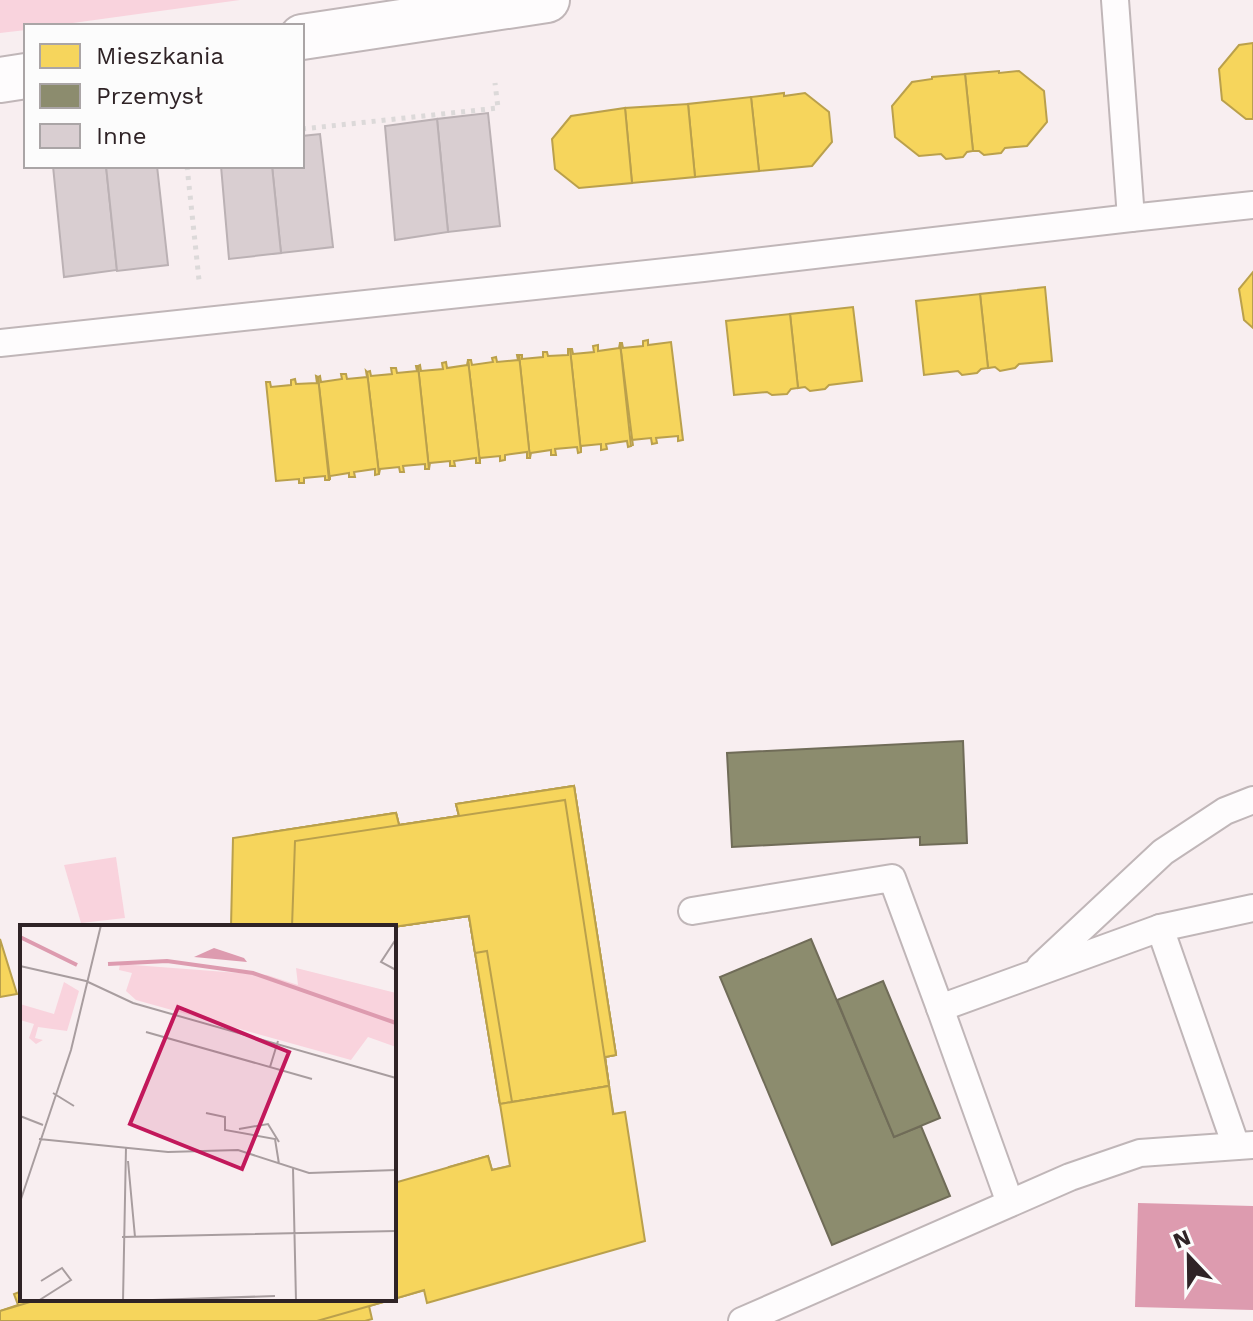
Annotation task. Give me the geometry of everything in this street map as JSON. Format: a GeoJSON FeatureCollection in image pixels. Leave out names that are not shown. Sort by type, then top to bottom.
{"type":"FeatureCollection","features":[{"type":"Feature","properties":{"kind":"street"},"geometry":{"type":"LineString","coordinates":[[304,37],[547,0]]}},
{"type":"Feature","properties":{"kind":"street"},"geometry":{"type":"LineString","coordinates":[[0,80],[24,76]]}},
{"type":"Feature","properties":{"kind":"lane"},"geometry":{"type":"LineString","coordinates":[[1115,0],[1131,218]]}},
{"type":"Feature","properties":{"kind":"lane"},"geometry":{"type":"LineString","coordinates":[[0,343],[687,270],[1253,205]]}},
{"type":"Feature","properties":{"kind":"lane"},"geometry":{"type":"LineString","coordinates":[[1031,975],[1163,852],[1225,811],[1253,800]]}},
{"type":"Feature","properties":{"kind":"lane"},"geometry":{"type":"LineString","coordinates":[[692,911],[892,878],[1010,1203]]}},
{"type":"Feature","properties":{"kind":"lane"},"geometry":{"type":"LineString","coordinates":[[940,1008],[1160,928],[1253,908]]}},
{"type":"Feature","properties":{"kind":"lane"},"geometry":{"type":"LineString","coordinates":[[742,1321],[1070,1177],[1140,1153],[1245,1146],[1160,928]]}},
{"type":"Feature","properties":{"kind":"path"},"geometry":{"type":"LineString","coordinates":[[304,129],[498,108],[495,83]]}},
{"type":"Feature","properties":{"kind":"path"},"geometry":{"type":"LineString","coordinates":[[187,168],[204,322]]}},
{"type":"Feature","properties":{"kind":"shaded area"},"geometry":{"type":"Polygon","coordinates":[[[0,0],[240,0],[66,24],[24,24],[24,30],[0,33],[0,0]]]}},
{"type":"Feature","properties":{"kind":"shaded area"},"geometry":{"type":"Polygon","coordinates":[[[116,857],[125,918],[81,923],[64,865],[116,857]]]}},
{"type":"Feature","properties":{"kind":"shaded area"},"geometry":{"type":"Polygon","coordinates":[[[1138,1203],[1253,1206],[1253,1310],[1135,1307],[1138,1203]]]}},
{"type":"Feature","properties":{"kind":"building: Mieszkania"},"geometry":{"type":"Polygon","coordinates":[[[1253,43],[1253,119],[1246,119],[1222,100],[1219,69],[1239,45],[1253,43]]]}},
{"type":"Feature","properties":{"kind":"building: Mieszkania"},"geometry":{"type":"Polygon","coordinates":[[[1019,71],[1044,91],[1047,122],[1027,146],[1005,148],[1001,153],[984,155],[973,151],[965,74],[1019,71]]]}},
{"type":"Feature","properties":{"kind":"building: Mieszkania"},"geometry":{"type":"Polygon","coordinates":[[[965,74],[973,151],[963,157],[946,159],[941,154],[919,156],[895,137],[892,106],[912,82],[965,74]]]}},
{"type":"Feature","properties":{"kind":"building: Mieszkania"},"geometry":{"type":"Polygon","coordinates":[[[784,93],[784,96],[805,93],[829,112],[832,142],[812,166],[759,171],[751,97],[784,93]]]}},
{"type":"Feature","properties":{"kind":"building: Mieszkania"},"geometry":{"type":"Polygon","coordinates":[[[751,97],[759,171],[695,177],[688,104],[751,97]]]}},
{"type":"Feature","properties":{"kind":"building: Mieszkania"},"geometry":{"type":"Polygon","coordinates":[[[688,104],[695,177],[632,183],[625,108],[688,104]]]}},
{"type":"Feature","properties":{"kind":"building: Mieszkania"},"geometry":{"type":"Polygon","coordinates":[[[625,108],[632,183],[579,188],[555,169],[552,139],[571,116],[625,108]]]}},
{"type":"Feature","properties":{"kind":"building: Mieszkania"},"geometry":{"type":"Polygon","coordinates":[[[1253,272],[1253,328],[1244,320],[1239,289],[1253,272]]]}},
{"type":"Feature","properties":{"kind":"building: Mieszkania"},"geometry":{"type":"Polygon","coordinates":[[[1045,287],[1052,361],[1019,364],[1000,371],[995,367],[988,368],[980,294],[1045,287]]]}},
{"type":"Feature","properties":{"kind":"building: Mieszkania"},"geometry":{"type":"Polygon","coordinates":[[[980,294],[988,368],[962,375],[958,371],[924,375],[916,301],[980,294]]]}},
{"type":"Feature","properties":{"kind":"building: Mieszkania"},"geometry":{"type":"Polygon","coordinates":[[[853,307],[862,381],[810,391],[805,387],[798,388],[790,314],[853,307]]]}},
{"type":"Feature","properties":{"kind":"building: Mieszkania"},"geometry":{"type":"Polygon","coordinates":[[[790,314],[798,388],[791,389],[787,394],[734,395],[726,321],[790,314]]]}},
{"type":"Feature","properties":{"kind":"building: Mieszkania"},"geometry":{"type":"Polygon","coordinates":[[[648,340],[648,345],[671,342],[683,440],[678,441],[678,436],[656,438],[657,443],[652,444],[651,438],[632,440],[620,343],[623,348],[643,346],[643,341],[648,340]]]}},
{"type":"Feature","properties":{"kind":"building: Mieszkania"},"geometry":{"type":"Polygon","coordinates":[[[620,343],[631,446],[628,447],[627,441],[606,444],[607,449],[601,450],[601,444],[581,446],[581,452],[570,349],[573,354],[594,352],[593,346],[598,345],[598,351],[619,348],[620,343]]]}},
{"type":"Feature","properties":{"kind":"building: Mieszkania"},"geometry":{"type":"Polygon","coordinates":[[[568,349],[581,452],[578,453],[577,447],[555,449],[556,455],[551,455],[551,450],[531,453],[530,458],[519,355],[522,359],[543,357],[543,352],[547,352],[548,356],[568,355],[568,349]]]}},
{"type":"Feature","properties":{"kind":"building: Mieszkania"},"geometry":{"type":"Polygon","coordinates":[[[519,355],[530,458],[527,458],[527,452],[505,455],[505,460],[500,461],[500,456],[480,458],[480,463],[468,360],[472,365],[493,362],[492,358],[496,357],[497,362],[518,360],[519,355]]]}},
{"type":"Feature","properties":{"kind":"building: Mieszkania"},"geometry":{"type":"Polygon","coordinates":[[[468,360],[480,463],[476,463],[476,458],[454,461],[455,466],[450,466],[450,461],[430,463],[429,469],[418,366],[421,371],[443,369],[442,363],[446,362],[447,368],[467,365],[468,360]]]}},
{"type":"Feature","properties":{"kind":"building: Mieszkania"},"geometry":{"type":"Polygon","coordinates":[[[418,366],[429,469],[425,469],[425,464],[403,466],[404,472],[400,472],[399,467],[380,469],[379,474],[367,372],[370,371],[371,376],[392,374],[391,368],[396,368],[397,373],[417,371],[418,366]]]}},
{"type":"Feature","properties":{"kind":"building: Mieszkania"},"geometry":{"type":"Polygon","coordinates":[[[367,372],[379,474],[375,475],[375,469],[354,472],[355,477],[349,477],[349,473],[330,476],[330,480],[318,377],[321,382],[342,379],[341,374],[346,374],[347,379],[367,377],[367,372]]]}},
{"type":"Feature","properties":{"kind":"building: Mieszkania"},"geometry":{"type":"Polygon","coordinates":[[[318,377],[329,480],[325,480],[325,476],[304,478],[304,483],[299,483],[299,479],[276,481],[266,382],[270,382],[271,387],[291,385],[291,380],[295,379],[296,384],[317,383],[318,377]]]}},
{"type":"Feature","properties":{"kind":"building: Mieszkania"},"geometry":{"type":"Polygon","coordinates":[[[574,786],[616,1055],[605,1057],[609,1086],[500,1104],[469,916],[396,927],[271,925],[272,832],[396,813],[399,825],[459,816],[456,804],[574,786]]]}},
{"type":"Feature","properties":{"kind":"building: Mieszkania"},"geometry":{"type":"Polygon","coordinates":[[[574,786],[616,1055],[605,1057],[609,1086],[500,1104],[469,916],[396,927],[250,925],[253,835],[396,813],[399,825],[459,816],[456,804],[574,786]]]}},
{"type":"Feature","properties":{"kind":"building: Mieszkania"},"geometry":{"type":"Polygon","coordinates":[[[574,786],[616,1055],[605,1057],[609,1086],[500,1104],[469,916],[396,927],[231,925],[233,838],[396,813],[399,825],[459,816],[456,804],[574,786]]]}},
{"type":"Feature","properties":{"kind":"building: Mieszkania"},"geometry":{"type":"Polygon","coordinates":[[[565,800],[609,1086],[512,1102],[487,951],[475,953],[469,916],[396,927],[292,925],[295,841],[565,800]]]}},
{"type":"Feature","properties":{"kind":"building: Mieszkania"},"geometry":{"type":"Polygon","coordinates":[[[0,939],[17,994],[0,997],[0,939]]]}},
{"type":"Feature","properties":{"kind":"building: Mieszkania"},"geometry":{"type":"Polygon","coordinates":[[[609,1086],[632,1231],[396,1298],[396,1198],[453,1182],[449,1167],[488,1156],[492,1170],[521,1163],[512,1102],[609,1086]]]}},
{"type":"Feature","properties":{"kind":"building: Mieszkania"},"geometry":{"type":"Polygon","coordinates":[[[609,1086],[613,1114],[625,1112],[645,1241],[427,1303],[424,1290],[396,1298],[396,1182],[488,1156],[492,1170],[510,1166],[500,1104],[609,1086]]]}},
{"type":"Feature","properties":{"kind":"building: Mieszkania"},"geometry":{"type":"Polygon","coordinates":[[[20,1292],[20,1301],[387,1301],[369,1306],[372,1319],[365,1321],[0,1321],[0,1311],[18,1305],[14,1294],[20,1292]]]}},
{"type":"Feature","properties":{"kind":"building: Mieszkania"},"geometry":{"type":"Polygon","coordinates":[[[33,1301],[387,1301],[317,1321],[0,1321],[0,1311],[33,1301]]]}},
{"type":"Feature","properties":{"kind":"building: Przemysł"},"geometry":{"type":"Polygon","coordinates":[[[963,741],[967,843],[920,845],[920,837],[732,847],[727,753],[963,741]]]}},
{"type":"Feature","properties":{"kind":"building: Przemysł"},"geometry":{"type":"Polygon","coordinates":[[[811,939],[894,1137],[921,1126],[950,1196],[832,1245],[720,977],[811,939]]]}},
{"type":"Feature","properties":{"kind":"building: Przemysł"},"geometry":{"type":"Polygon","coordinates":[[[883,981],[940,1118],[894,1137],[837,1000],[883,981]]]}},
{"type":"Feature","properties":{"kind":"building: Inne"},"geometry":{"type":"Polygon","coordinates":[[[488,113],[500,226],[448,232],[437,119],[488,113]]]}},
{"type":"Feature","properties":{"kind":"building: Inne"},"geometry":{"type":"Polygon","coordinates":[[[437,119],[448,232],[395,240],[385,126],[437,119]]]}},
{"type":"Feature","properties":{"kind":"building: Inne"},"geometry":{"type":"Polygon","coordinates":[[[320,134],[333,247],[281,253],[272,168],[304,168],[304,136],[320,134]]]}},
{"type":"Feature","properties":{"kind":"building: Inne"},"geometry":{"type":"Polygon","coordinates":[[[53,168],[106,168],[117,270],[64,277],[53,168]]]}},
{"type":"Feature","properties":{"kind":"building: Inne"},"geometry":{"type":"Polygon","coordinates":[[[106,168],[157,168],[168,265],[117,271],[106,168]]]}},
{"type":"Feature","properties":{"kind":"building: Inne"},"geometry":{"type":"Polygon","coordinates":[[[221,168],[272,168],[281,253],[229,259],[221,168]]]}}]}
